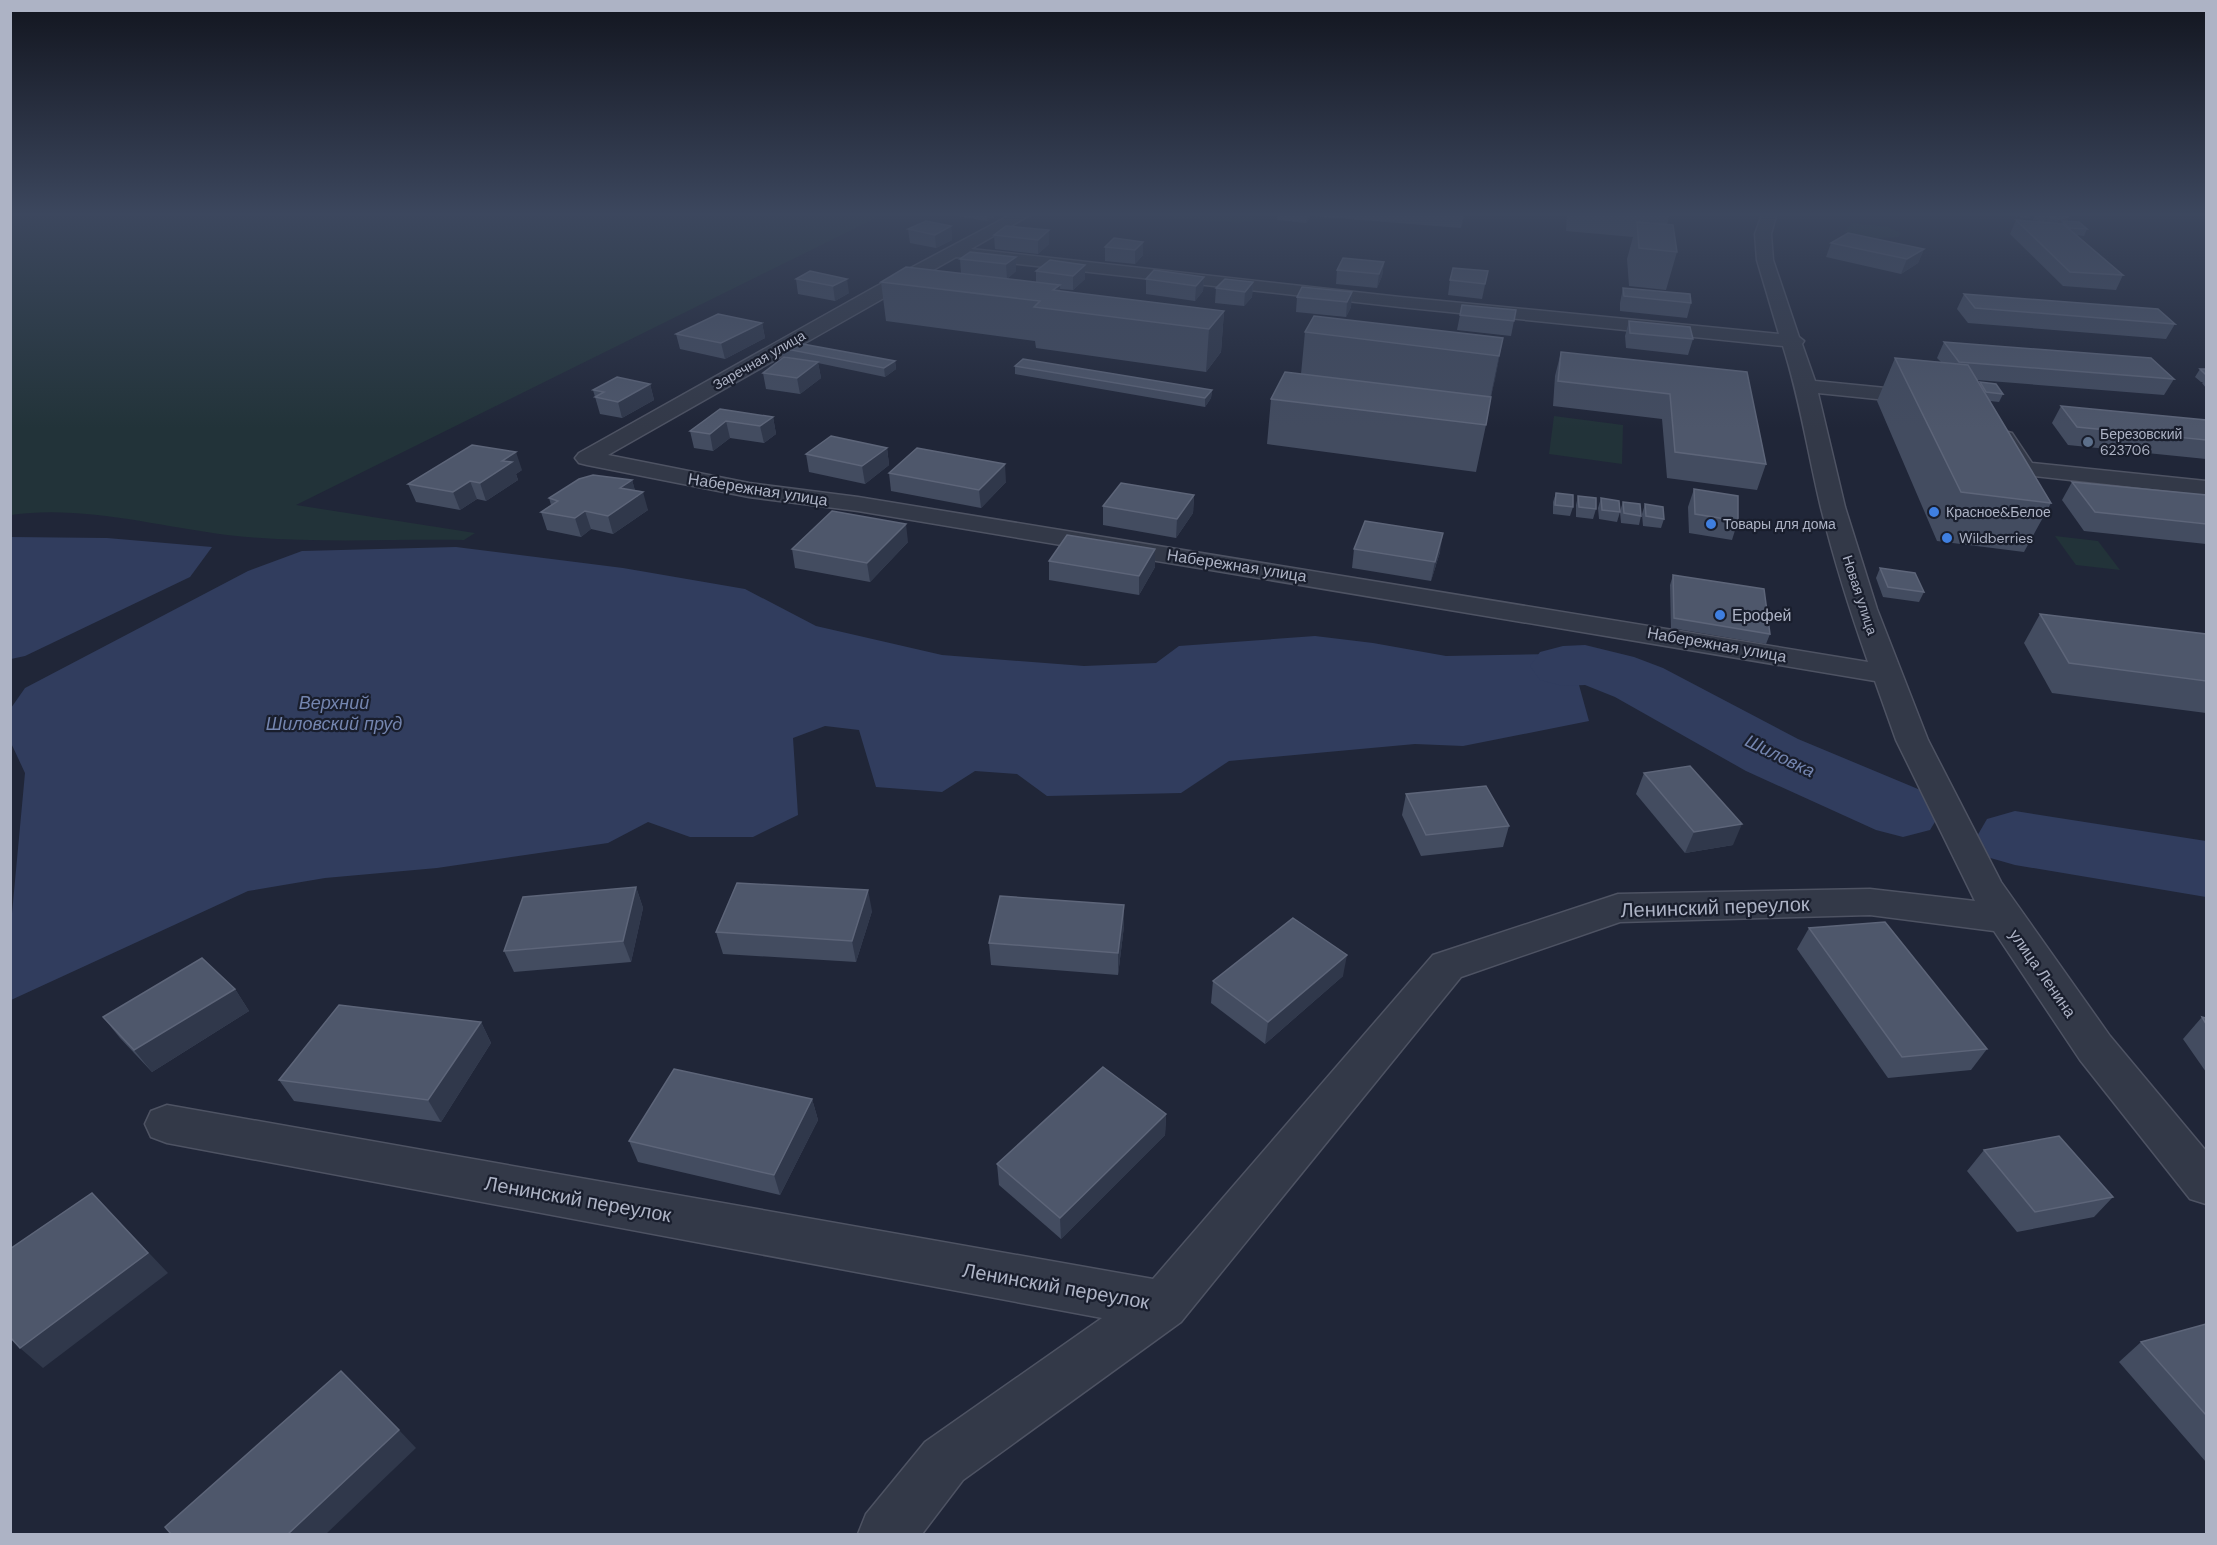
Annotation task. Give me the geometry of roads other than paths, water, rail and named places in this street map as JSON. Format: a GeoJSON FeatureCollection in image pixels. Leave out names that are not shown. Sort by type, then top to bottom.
{"type":"FeatureCollection","features":[{"type":"Feature","properties":{"kind":"street","name":"Заречная улица"},"geometry":{"type":"LineString","coordinates":[[587,458],[894,284]]}},
{"type":"Feature","properties":{"kind":"street"},"geometry":{"type":"LineString","coordinates":[[1241,284],[1794,341]]}},
{"type":"Feature","properties":{"kind":"street","name":"Новая улица"},"geometry":{"type":"LineString","coordinates":[[1774,284],[1794,341],[1833,507],[1863,609],[1912,740]]}},
{"type":"Feature","properties":{"kind":"street"},"geometry":{"type":"LineString","coordinates":[[1806,386],[1941,400]]}},
{"type":"Feature","properties":{"kind":"street"},"geometry":{"type":"LineString","coordinates":[[1995,423],[2025,469],[2206,488]]}},
{"type":"Feature","properties":{"kind":"street","name":"Набережная улица"},"geometry":{"type":"LineString","coordinates":[[587,458],[749,490],[882,507],[1767,652],[1840,668],[1887,673]]}},
{"type":"Feature","properties":{"kind":"street","name":"улица Ленина"},"geometry":{"type":"LineString","coordinates":[[1912,740],[1995,903],[2095,1048],[2206,1184]]}},
{"type":"Feature","properties":{"kind":"street","name":"Ленинский переулок"},"geometry":{"type":"LineString","coordinates":[[166,1124],[1163,1305],[1447,966],[1618,908],[1870,902],[1995,903]]}},
{"type":"Feature","properties":{"kind":"street"},"geometry":{"type":"LineString","coordinates":[[886,1534],[944,1461],[1163,1305]]}},
{"type":"Feature","properties":{"kind":"water"},"geometry":{"type":"Polygon","coordinates":[[[11,537],[107,538],[212,547],[190,577],[25,656],[11,659],[11,537]]]}},
{"type":"Feature","properties":{"kind":"water","name":"Верхний Шиловский пруд"},"geometry":{"type":"Polygon","coordinates":[[[456,547],[623,568],[745,589],[816,626],[942,655],[1084,666],[1156,663],[1179,646],[1315,636],[1373,643],[1446,656],[1555,654],[1648,672],[1661,692],[1608,680],[1579,685],[1589,721],[1463,746],[1415,744],[1229,761],[1181,793],[1047,796],[1017,774],[975,771],[942,792],[876,787],[859,730],[825,726],[793,738],[798,815],[753,837],[690,837],[648,822],[608,843],[437,868],[325,878],[248,891],[11,1000],[11,924],[25,773],[11,743],[11,708],[25,688],[248,571],[302,551],[456,547]]]}},
{"type":"Feature","properties":{"kind":"waterway","name":"Шиловка"},"geometry":{"type":"LineString","coordinates":[[1563,666],[1585,665],[1611,671],[1639,682],[1772,755],[1903,812]]}},
{"type":"Feature","properties":{"kind":"waterway","name":"Шиловка"},"geometry":{"type":"LineString","coordinates":[[2015,838],[2206,869]]}},
{"type":"Feature","properties":{"kind":"place","name":"Березовский 623706"},"geometry":{"type":"Point","coordinates":[2088,442]}},
{"type":"Feature","properties":{"kind":"place","name":"Красное&Белое"},"geometry":{"type":"Point","coordinates":[1934,512]}},
{"type":"Feature","properties":{"kind":"place","name":"Товары для дома"},"geometry":{"type":"Point","coordinates":[1711,524]}},
{"type":"Feature","properties":{"kind":"place","name":"Wildberries"},"geometry":{"type":"Point","coordinates":[1947,538]}},
{"type":"Feature","properties":{"kind":"place","name":"Ерофей"},"geometry":{"type":"Point","coordinates":[1720,615]}}]}
